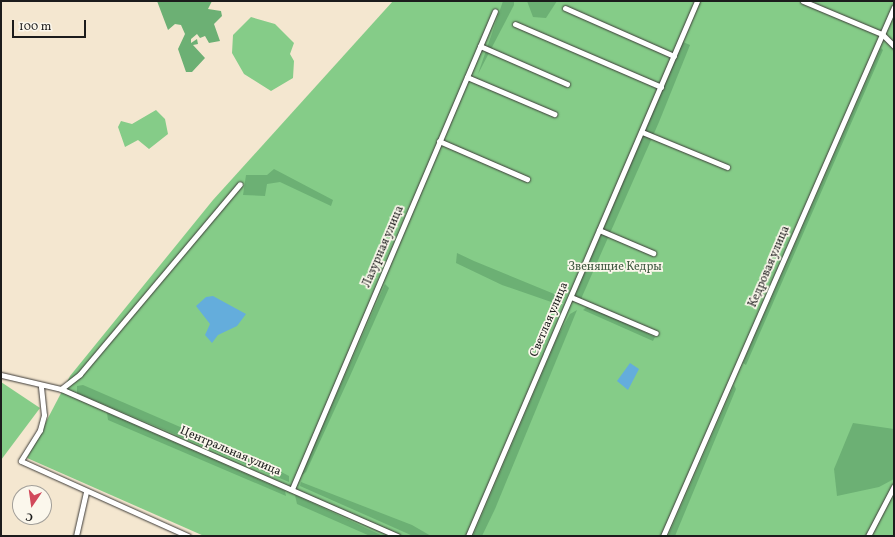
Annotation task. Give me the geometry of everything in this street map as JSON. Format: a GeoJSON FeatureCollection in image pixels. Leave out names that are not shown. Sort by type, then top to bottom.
{"type":"FeatureCollection","features":[{"type":"Feature","properties":{"kind":"street","name":"Светлая улица"},"geometry":{"type":"LineString","coordinates":[[468,536],[697,1]]}},
{"type":"Feature","properties":{"kind":"street"},"geometry":{"type":"LineString","coordinates":[[803,1],[882,34],[894,46]]}},
{"type":"Feature","properties":{"kind":"street","name":"Кедровая улица"},"geometry":{"type":"LineString","coordinates":[[664,536],[894,7]]}},
{"type":"Feature","properties":{"kind":"street"},"geometry":{"type":"LineString","coordinates":[[565,8],[674,56]]}},
{"type":"Feature","properties":{"kind":"street","name":"Лазурная улица"},"geometry":{"type":"LineString","coordinates":[[292,489],[495,11]]}},
{"type":"Feature","properties":{"kind":"street"},"geometry":{"type":"LineString","coordinates":[[515,24],[661,87]]}},
{"type":"Feature","properties":{"kind":"street"},"geometry":{"type":"LineString","coordinates":[[480,46],[567,84]]}},
{"type":"Feature","properties":{"kind":"street"},"geometry":{"type":"LineString","coordinates":[[467,77],[554,114]]}},
{"type":"Feature","properties":{"kind":"street"},"geometry":{"type":"LineString","coordinates":[[642,132],[728,167]]}},
{"type":"Feature","properties":{"kind":"street"},"geometry":{"type":"LineString","coordinates":[[439,141],[527,179]]}},
{"type":"Feature","properties":{"kind":"street"},"geometry":{"type":"LineString","coordinates":[[61,389],[80,374],[240,184]]}},
{"type":"Feature","properties":{"kind":"street"},"geometry":{"type":"LineString","coordinates":[[600,230],[653,253]]}},
{"type":"Feature","properties":{"kind":"street"},"geometry":{"type":"LineString","coordinates":[[571,297],[656,333]]}},
{"type":"Feature","properties":{"kind":"street","name":"Центральная улица"},"geometry":{"type":"LineString","coordinates":[[1,375],[41,387],[61,389],[397,536]]}},
{"type":"Feature","properties":{"kind":"street"},"geometry":{"type":"LineString","coordinates":[[41,387],[44,415],[40,430],[21,461],[86,492],[188,536]]}},
{"type":"Feature","properties":{"kind":"street"},"geometry":{"type":"LineString","coordinates":[[868,536],[894,486]]}},
{"type":"Feature","properties":{"kind":"street"},"geometry":{"type":"LineString","coordinates":[[76,536],[86,492]]}},
{"type":"Feature","properties":{"kind":"green space"},"geometry":{"type":"Polygon","coordinates":[[[157,1],[212,1],[208,9],[221,11],[222,16],[214,24],[220,41],[209,43],[205,36],[200,38],[197,34],[191,39],[191,43],[197,39],[198,44],[193,45],[205,58],[192,72],[186,72],[178,49],[185,34],[181,25],[175,24],[168,30],[157,1]]]}},
{"type":"Feature","properties":{"kind":"green space","name":"Звенящие Кедры"},"geometry":{"type":"Polygon","coordinates":[[[393,1],[894,1],[894,536],[204,536],[27,458],[70,376],[213,200],[393,1]]]}},
{"type":"Feature","properties":{"kind":"green space"},"geometry":{"type":"Polygon","coordinates":[[[503,1],[514,1],[514,5],[478,74],[503,1]]]}},
{"type":"Feature","properties":{"kind":"green space"},"geometry":{"type":"Polygon","coordinates":[[[527,1],[557,1],[546,18],[533,17],[527,1]]]}},
{"type":"Feature","properties":{"kind":"green space"},"geometry":{"type":"Polygon","coordinates":[[[251,17],[275,24],[294,43],[290,54],[294,61],[293,78],[271,91],[244,74],[232,53],[233,35],[251,17]]]}},
{"type":"Feature","properties":{"kind":"green space"},"geometry":{"type":"Polygon","coordinates":[[[683,42],[690,45],[659,122],[581,299],[575,296],[683,42]]]}},
{"type":"Feature","properties":{"kind":"green space"},"geometry":{"type":"Polygon","coordinates":[[[881,48],[883,50],[746,365],[743,363],[881,48]]]}},
{"type":"Feature","properties":{"kind":"green space"},"geometry":{"type":"Polygon","coordinates":[[[156,110],[165,119],[168,134],[149,149],[138,140],[125,147],[118,127],[121,121],[132,124],[156,110]]]}},
{"type":"Feature","properties":{"kind":"green space"},"geometry":{"type":"Polygon","coordinates":[[[274,169],[333,200],[331,206],[280,182],[267,184],[265,196],[243,195],[246,175],[267,175],[274,169]]]}},
{"type":"Feature","properties":{"kind":"green space"},"geometry":{"type":"Polygon","coordinates":[[[457,253],[564,298],[557,304],[502,285],[456,263],[457,253]]]}},
{"type":"Feature","properties":{"kind":"green space"},"geometry":{"type":"Polygon","coordinates":[[[385,284],[389,288],[306,472],[301,476],[385,284]]]}},
{"type":"Feature","properties":{"kind":"green space"},"geometry":{"type":"Polygon","coordinates":[[[588,306],[655,337],[653,341],[583,310],[588,306]]]}},
{"type":"Feature","properties":{"kind":"green space"},"geometry":{"type":"Polygon","coordinates":[[[577,310],[495,509],[482,536],[473,536],[558,336],[570,314],[577,310]]]}},
{"type":"Feature","properties":{"kind":"green space"},"geometry":{"type":"Polygon","coordinates":[[[1,382],[40,408],[1,460],[1,382]]]}},
{"type":"Feature","properties":{"kind":"green space"},"geometry":{"type":"Polygon","coordinates":[[[83,385],[268,465],[289,476],[289,482],[77,393],[77,386],[83,385]]]}},
{"type":"Feature","properties":{"kind":"green space"},"geometry":{"type":"Polygon","coordinates":[[[734,385],[736,389],[675,536],[668,536],[734,385]]]}},
{"type":"Feature","properties":{"kind":"green space"},"geometry":{"type":"Polygon","coordinates":[[[107,413],[285,491],[286,496],[108,420],[107,413]]]}},
{"type":"Feature","properties":{"kind":"green space"},"geometry":{"type":"Polygon","coordinates":[[[853,423],[894,429],[894,479],[879,487],[837,496],[834,469],[853,423]]]}},
{"type":"Feature","properties":{"kind":"green space"},"geometry":{"type":"Polygon","coordinates":[[[301,482],[412,525],[431,536],[413,536],[300,486],[301,482]]]}},
{"type":"Feature","properties":{"kind":"green space"},"geometry":{"type":"Polygon","coordinates":[[[295,495],[383,536],[370,536],[297,504],[295,495]]]}},
{"type":"Feature","properties":{"kind":"water"},"geometry":{"type":"Polygon","coordinates":[[[213,296],[246,314],[237,326],[218,335],[212,343],[205,335],[210,324],[196,306],[206,297],[213,296]]]}},
{"type":"Feature","properties":{"kind":"water"},"geometry":{"type":"Polygon","coordinates":[[[630,363],[639,369],[628,390],[617,381],[630,363]]]}}]}
